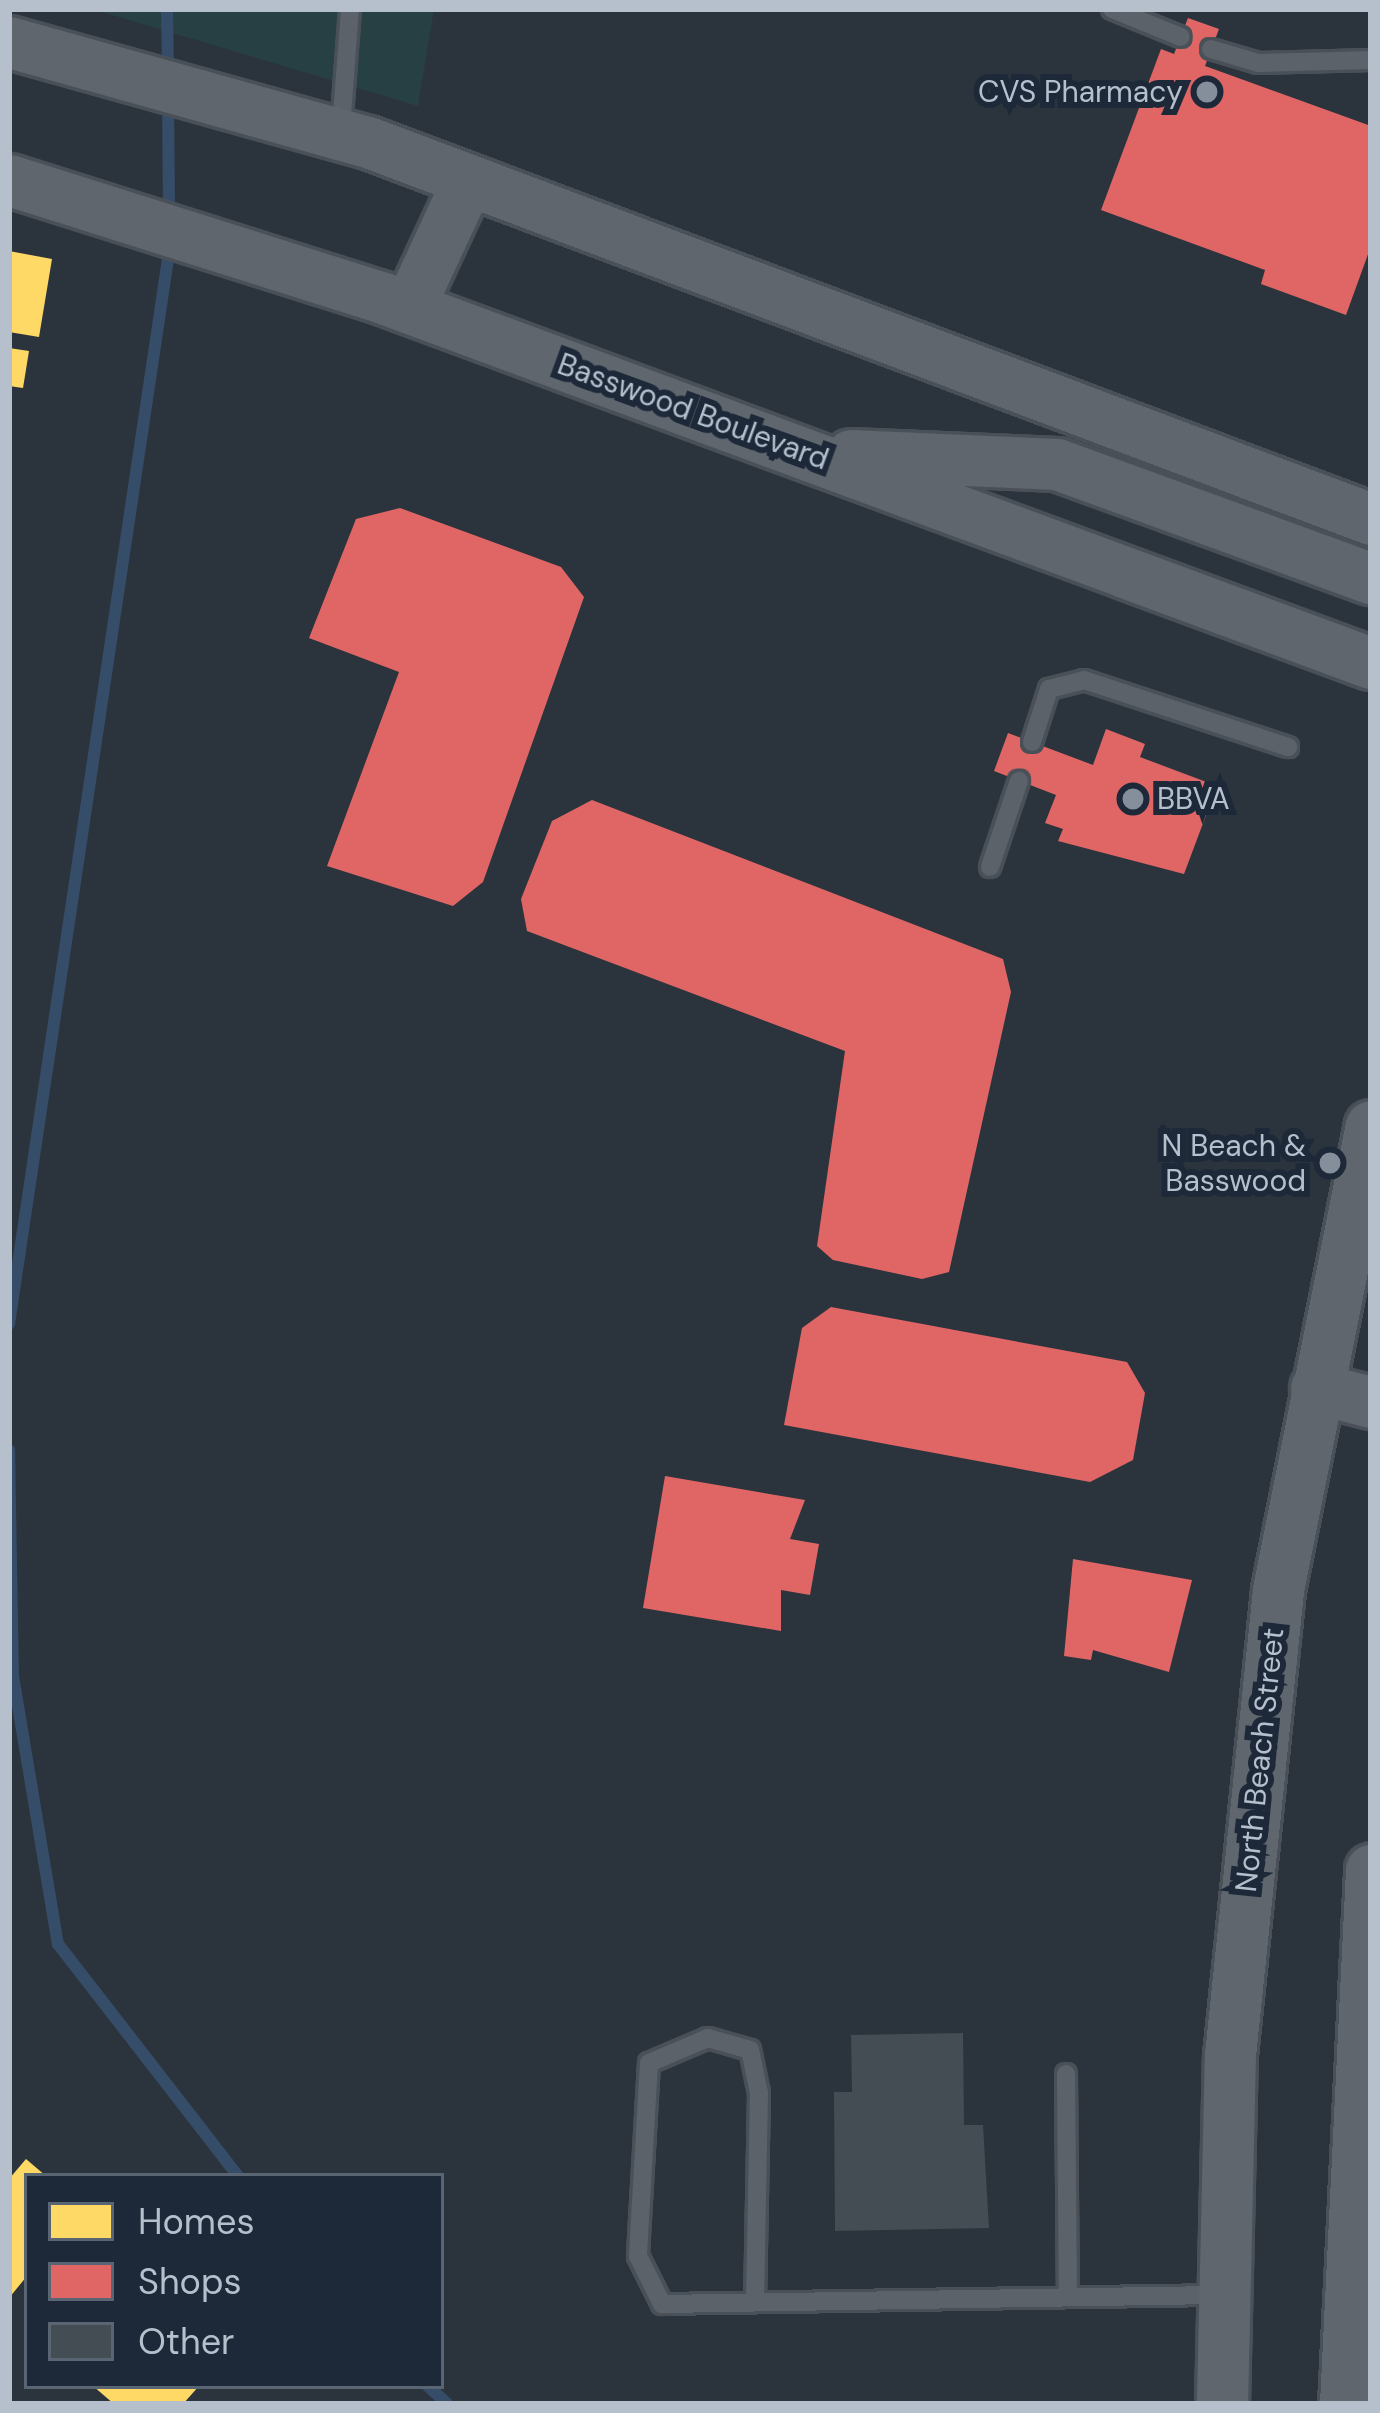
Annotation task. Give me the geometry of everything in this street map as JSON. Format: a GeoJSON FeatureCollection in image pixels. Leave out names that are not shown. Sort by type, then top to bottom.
{"type":"FeatureCollection","features":[{"type":"Feature","properties":{"kind":"main road"},"geometry":{"type":"LineString","coordinates":[[9,42],[340,134],[1371,519]]}},
{"type":"Feature","properties":{"kind":"main road","name":"Basswood Boulevard"},"geometry":{"type":"LineString","coordinates":[[9,180],[247,251],[409,308],[1371,663]]}},
{"type":"Feature","properties":{"kind":"main road"},"geometry":{"type":"LineString","coordinates":[[409,308],[468,180]]}},
{"type":"Feature","properties":{"kind":"main road"},"geometry":{"type":"LineString","coordinates":[[803,453],[1057,464],[1371,578]]}},
{"type":"Feature","properties":{"kind":"main road"},"geometry":{"type":"LineString","coordinates":[[1303,493],[1371,500]]}},
{"type":"Feature","properties":{"kind":"main road","name":"North Beach Street"},"geometry":{"type":"LineString","coordinates":[[1222,2404],[1230,2055],[1259,1763],[1316,1388],[1371,1126]]}},
{"type":"Feature","properties":{"kind":"main road"},"geometry":{"type":"LineString","coordinates":[[1316,1388],[1371,1402]]}},
{"type":"Feature","properties":{"kind":"main road"},"geometry":{"type":"LineString","coordinates":[[1345,2404],[1371,1870]]}},
{"type":"Feature","properties":{"kind":"lane"},"geometry":{"type":"LineString","coordinates":[[340,134],[350,9]]}},
{"type":"Feature","properties":{"kind":"lane"},"geometry":{"type":"LineString","coordinates":[[1112,9],[1180,38]]}},
{"type":"Feature","properties":{"kind":"lane"},"geometry":{"type":"LineString","coordinates":[[1211,49],[1258,63],[1371,60]]}},
{"type":"Feature","properties":{"kind":"lane"},"geometry":{"type":"LineString","coordinates":[[1032,742],[1049,689],[1084,680],[1288,747]]}},
{"type":"Feature","properties":{"kind":"lane"},"geometry":{"type":"LineString","coordinates":[[990,867],[1019,781]]}},
{"type":"Feature","properties":{"kind":"lane"},"geometry":{"type":"LineString","coordinates":[[755,2302],[759,2093],[750,2050],[708,2038],[649,2063],[638,2256],[662,2304],[1223,2295]]}},
{"type":"Feature","properties":{"kind":"lane"},"geometry":{"type":"LineString","coordinates":[[1066,2074],[1068,2295]]}},
{"type":"Feature","properties":{"kind":"green space"},"geometry":{"type":"Polygon","coordinates":[[[92,9],[434,9],[418,106],[92,9]]]}},
{"type":"Feature","properties":{"kind":"building: Homes"},"geometry":{"type":"Polygon","coordinates":[[[9,251],[52,259],[39,337],[9,332],[9,251]]]}},
{"type":"Feature","properties":{"kind":"building: Homes"},"geometry":{"type":"Polygon","coordinates":[[[9,348],[29,351],[23,388],[9,386],[9,348]]]}},
{"type":"Feature","properties":{"kind":"building: Homes"},"geometry":{"type":"Polygon","coordinates":[[[26,2159],[42,2173],[24,2173],[24,2280],[9,2298],[9,2179],[26,2159]]]}},
{"type":"Feature","properties":{"kind":"building: Homes"},"geometry":{"type":"Polygon","coordinates":[[[96,2389],[196,2389],[183,2404],[114,2404],[96,2389]]]}},
{"type":"Feature","properties":{"kind":"building: Shops","name":"CVS Pharmacy"},"geometry":{"type":"Polygon","coordinates":[[[1188,18],[1219,29],[1205,66],[1371,126],[1371,246],[1346,315],[1261,284],[1265,270],[1101,210],[1161,49],[1174,54],[1188,18]]]}},
{"type":"Feature","properties":{"kind":"building: Shops"},"geometry":{"type":"Polygon","coordinates":[[[400,508],[561,567],[584,597],[483,882],[453,906],[327,866],[399,672],[309,638],[356,519],[400,508]]]}},
{"type":"Feature","properties":{"kind":"building: Shops","name":"BBVA"},"geometry":{"type":"Polygon","coordinates":[[[1106,729],[1145,744],[1140,757],[1217,786],[1184,874],[1058,841],[1063,829],[1045,823],[1056,795],[994,771],[1008,733],[1093,765],[1106,729]]]}},
{"type":"Feature","properties":{"kind":"building: Shops"},"geometry":{"type":"Polygon","coordinates":[[[592,800],[1003,959],[1011,992],[949,1272],[922,1279],[833,1260],[817,1246],[845,1051],[527,931],[521,899],[552,821],[592,800]]]}},
{"type":"Feature","properties":{"kind":"building: Shops"},"geometry":{"type":"Polygon","coordinates":[[[831,1307],[1127,1362],[1145,1393],[1133,1460],[1090,1482],[784,1425],[802,1328],[831,1307]]]}},
{"type":"Feature","properties":{"kind":"building: Shops"},"geometry":{"type":"Polygon","coordinates":[[[665,1476],[805,1500],[790,1539],[819,1544],[810,1595],[781,1590],[781,1631],[643,1608],[665,1476]]]}},
{"type":"Feature","properties":{"kind":"building: Shops"},"geometry":{"type":"Polygon","coordinates":[[[1073,1559],[1192,1580],[1169,1672],[1093,1650],[1091,1660],[1064,1656],[1073,1559]]]}},
{"type":"Feature","properties":{"kind":"building: Other"},"geometry":{"type":"Polygon","coordinates":[[[963,2033],[964,2125],[983,2125],[989,2228],[835,2231],[834,2092],[852,2092],[851,2035],[963,2033]]]}},
{"type":"Feature","properties":{"kind":"waterway"},"geometry":{"type":"LineString","coordinates":[[167,9],[168,76]]}},
{"type":"Feature","properties":{"kind":"waterway"},"geometry":{"type":"LineString","coordinates":[[168,96],[169,220]]}},
{"type":"Feature","properties":{"kind":"waterway"},"geometry":{"type":"LineString","coordinates":[[9,1324],[170,246]]}},
{"type":"Feature","properties":{"kind":"waterway"},"geometry":{"type":"LineString","coordinates":[[9,1450],[13,1676],[58,1944],[236,2173]]}},
{"type":"Feature","properties":{"kind":"waterway"},"geometry":{"type":"LineString","coordinates":[[431,2389],[447,2404]]}},
{"type":"Feature","properties":{"kind":"place","name":"CVS Pharmacy"},"geometry":{"type":"Point","coordinates":[1207,92]}},
{"type":"Feature","properties":{"kind":"place","name":"BBVA"},"geometry":{"type":"Point","coordinates":[1133,799]}},
{"type":"Feature","properties":{"kind":"place","name":"N Beach & Basswood"},"geometry":{"type":"Point","coordinates":[1330,1163]}}]}
